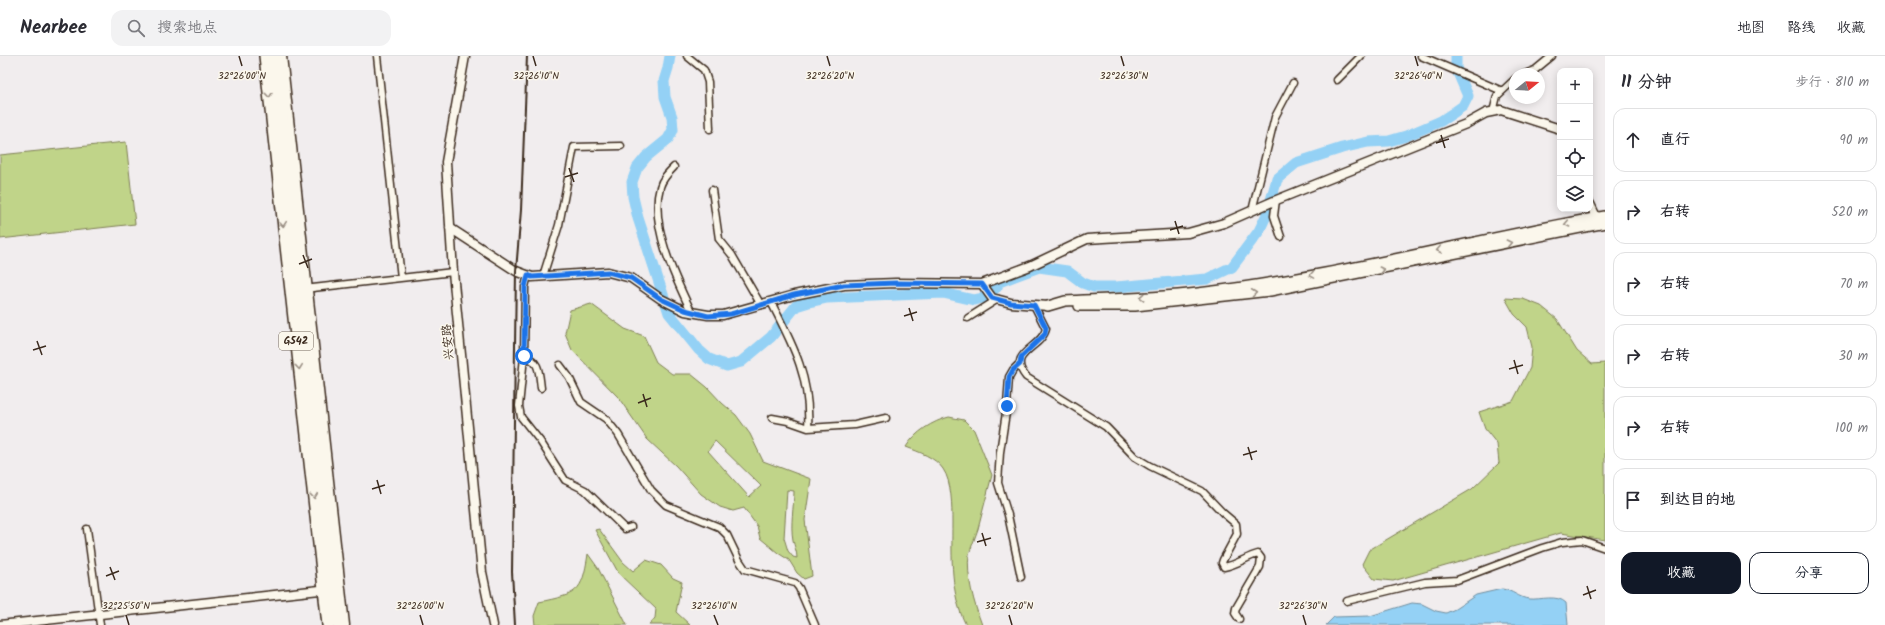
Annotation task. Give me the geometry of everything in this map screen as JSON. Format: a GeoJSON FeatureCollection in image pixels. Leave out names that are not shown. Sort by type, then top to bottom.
{"type":"FeatureCollection","features":[{"type":"Feature","properties":{"kind":"highway","name":"G542"},"geometry":{"type":"LineString","coordinates":[[265,56],[300,289]]}},
{"type":"Feature","properties":{"kind":"highway","name":"G542"},"geometry":{"type":"LineString","coordinates":[[274,56],[300,289],[329,589],[328,625]]}},
{"type":"Feature","properties":{"kind":"highway","name":"G542"},"geometry":{"type":"LineString","coordinates":[[329,589],[338,625]]}},
{"type":"Feature","properties":{"kind":"main road"},"geometry":{"type":"LineString","coordinates":[[1048,306],[1135,306],[1270,291],[1601,220]]}},
{"type":"Feature","properties":{"kind":"street"},"geometry":{"type":"LineString","coordinates":[[282,56],[300,289],[345,625]]}},
{"type":"Feature","properties":{"kind":"street"},"geometry":{"type":"LineString","coordinates":[[377,56],[401,278]]}},
{"type":"Feature","properties":{"kind":"street","name":"兴安路"},"geometry":{"type":"LineString","coordinates":[[465,56],[446,162],[453,272],[482,572],[493,625]]}},
{"type":"Feature","properties":{"kind":"street"},"geometry":{"type":"LineString","coordinates":[[687,56],[704,70],[708,82],[710,129]]}},
{"type":"Feature","properties":{"kind":"street"},"geometry":{"type":"LineString","coordinates":[[1337,80],[1361,56]]}},
{"type":"Feature","properties":{"kind":"street"},"geometry":{"type":"LineString","coordinates":[[1421,56],[1502,91]]}},
{"type":"Feature","properties":{"kind":"street"},"geometry":{"type":"LineString","coordinates":[[1538,68],[1552,56]]}},
{"type":"Feature","properties":{"kind":"street"},"geometry":{"type":"LineString","coordinates":[[1252,211],[1275,117],[1293,83]]}},
{"type":"Feature","properties":{"kind":"street"},"geometry":{"type":"LineString","coordinates":[[1494,112],[1497,96],[1509,85]]}},
{"type":"Feature","properties":{"kind":"street"},"geometry":{"type":"LineString","coordinates":[[968,318],[990,293],[1030,266],[1087,239],[1188,233],[1224,224],[1275,200],[1466,124],[1486,113],[1501,110],[1557,128]]}},
{"type":"Feature","properties":{"kind":"street"},"geometry":{"type":"LineString","coordinates":[[543,276],[559,224],[574,147],[621,146]]}},
{"type":"Feature","properties":{"kind":"street"},"geometry":{"type":"LineString","coordinates":[[674,167],[666,176],[660,187],[658,202],[660,228],[667,256],[692,313]]}},
{"type":"Feature","properties":{"kind":"street"},"geometry":{"type":"LineString","coordinates":[[712,190],[719,239],[732,255],[761,305]]}},
{"type":"Feature","properties":{"kind":"street"},"geometry":{"type":"LineString","coordinates":[[1275,200],[1274,216],[1281,237]]}},
{"type":"Feature","properties":{"kind":"street"},"geometry":{"type":"LineString","coordinates":[[1593,208],[1601,220]]}},
{"type":"Feature","properties":{"kind":"street"},"geometry":{"type":"LineString","coordinates":[[450,228],[516,271],[528,275],[543,276],[608,272],[631,278],[664,300],[692,313],[708,316],[723,315],[794,295],[844,285],[896,283],[990,293],[1011,303],[1048,306]]}},
{"type":"Feature","properties":{"kind":"street"},"geometry":{"type":"LineString","coordinates":[[300,289],[453,272]]}},
{"type":"Feature","properties":{"kind":"street"},"geometry":{"type":"LineString","coordinates":[[528,275],[525,287],[524,356],[519,406],[521,417],[540,441],[565,480],[586,490],[625,529],[631,528]]}},
{"type":"Feature","properties":{"kind":"street"},"geometry":{"type":"LineString","coordinates":[[771,302],[802,366],[809,409],[808,428]]}},
{"type":"Feature","properties":{"kind":"street"},"geometry":{"type":"LineString","coordinates":[[1034,305],[1046,328],[1045,334],[1041,339],[1021,357],[1021,370],[1026,377],[1069,406],[1095,419],[1106,427],[1135,457],[1150,466],[1202,491],[1236,524],[1236,534],[1222,563],[1224,567],[1238,563],[1258,554],[1261,558],[1262,563],[1236,608],[1235,613],[1239,619]]}},
{"type":"Feature","properties":{"kind":"street"},"geometry":{"type":"LineString","coordinates":[[524,356],[531,358],[536,362],[541,388]]}},
{"type":"Feature","properties":{"kind":"street"},"geometry":{"type":"LineString","coordinates":[[1020,364],[1013,370],[1009,377],[1007,406],[1000,452],[998,483],[1008,515],[1021,577]]}},
{"type":"Feature","properties":{"kind":"street"},"geometry":{"type":"LineString","coordinates":[[560,365],[569,377],[581,402],[606,419],[618,434],[650,490],[658,499],[666,505],[719,527],[727,535],[745,569],[795,582],[802,594],[815,625]]}},
{"type":"Feature","properties":{"kind":"street"},"geometry":{"type":"LineString","coordinates":[[772,418],[788,421],[808,428],[855,425],[886,418]]}},
{"type":"Feature","properties":{"kind":"street"},"geometry":{"type":"LineString","coordinates":[[87,529],[100,625]]}},
{"type":"Feature","properties":{"kind":"street"},"geometry":{"type":"LineString","coordinates":[[1347,601],[1425,582],[1457,580],[1562,542],[1582,540],[1605,548]]}},
{"type":"Feature","properties":{"kind":"street"},"geometry":{"type":"LineString","coordinates":[[0,625],[329,589]]}},
{"type":"Feature","properties":{"kind":"green space"},"geometry":{"type":"Polygon","coordinates":[[[126,142],[135,224],[0,239],[0,155],[126,142]]]}},
{"type":"Feature","properties":{"kind":"green space"},"geometry":{"type":"Polygon","coordinates":[[[1505,298],[1523,299],[1541,306],[1557,319],[1577,351],[1592,364],[1605,363],[1605,540],[1561,533],[1393,581],[1374,579],[1362,564],[1369,550],[1472,489],[1499,463],[1497,444],[1485,429],[1479,412],[1513,401],[1530,368],[1532,347],[1527,327],[1514,314],[1505,298]]]}},
{"type":"Feature","properties":{"kind":"green space"},"geometry":{"type":"Polygon","coordinates":[[[591,304],[625,329],[644,336],[656,362],[672,374],[691,374],[736,415],[750,434],[763,461],[811,479],[805,520],[812,576],[804,579],[797,573],[789,560],[760,538],[757,526],[744,508],[733,511],[720,507],[701,494],[676,466],[647,439],[618,397],[572,350],[565,333],[570,310],[591,304]],[[715,441],[708,451],[749,497],[761,486],[715,441]],[[787,490],[784,538],[788,551],[793,557],[797,558],[792,528],[794,491],[787,490]]]}},
{"type":"Feature","properties":{"kind":"green space"},"geometry":{"type":"Polygon","coordinates":[[[949,417],[964,420],[974,430],[992,475],[978,529],[969,554],[968,563],[971,590],[982,625],[966,625],[957,601],[952,562],[951,495],[946,474],[936,461],[906,447],[919,432],[937,421],[949,417]]]}},
{"type":"Feature","properties":{"kind":"green space"},"geometry":{"type":"Polygon","coordinates":[[[599,529],[623,562],[633,571],[646,560],[661,565],[673,578],[682,582],[676,612],[690,625],[649,625],[655,618],[656,609],[619,574],[595,530],[599,529]]]}},
{"type":"Feature","properties":{"kind":"green space"},"geometry":{"type":"Polygon","coordinates":[[[588,554],[598,568],[627,625],[535,625],[534,616],[539,602],[570,594],[580,585],[586,567],[588,554]]]}},
{"type":"Feature","properties":{"kind":"water"},"geometry":{"type":"Polygon","coordinates":[[[1502,589],[1529,599],[1554,598],[1562,600],[1566,603],[1568,625],[1326,625],[1334,617],[1370,616],[1412,603],[1422,604],[1436,611],[1446,613],[1455,609],[1476,595],[1502,589]]]}},
{"type":"Feature","properties":{"kind":"waterway"},"geometry":{"type":"LineString","coordinates":[[670,56],[664,81],[665,97],[672,117],[673,130],[668,139],[646,157],[637,168],[632,182],[633,197],[638,218],[669,313],[699,350],[709,359],[727,366],[741,362],[771,337],[796,306],[827,298],[943,293],[974,300],[982,298],[997,287],[999,282],[1039,267],[1067,271],[1083,283],[1094,287],[1116,287],[1207,279],[1232,267],[1259,231],[1267,214],[1277,179],[1296,163],[1342,148],[1368,142],[1389,141],[1406,136],[1441,121],[1463,106],[1468,96],[1456,68],[1456,56]]}},
{"type":"Feature","properties":{"kind":"railway"},"geometry":{"type":"LineString","coordinates":[[515,625],[512,572],[516,271],[521,210],[527,56]]}},
{"type":"Feature","properties":{"kind":"route"},"geometry":{"type":"LineString","coordinates":[[524,356],[525,287],[528,275],[532,277],[608,272],[631,278],[661,299],[678,307],[692,313],[708,316],[731,314],[794,295],[844,285],[896,283],[982,284],[992,298],[1011,303],[1034,305],[1046,328],[1045,334],[1021,357],[1020,364],[1013,370],[1009,377],[1007,406]]}}]}
